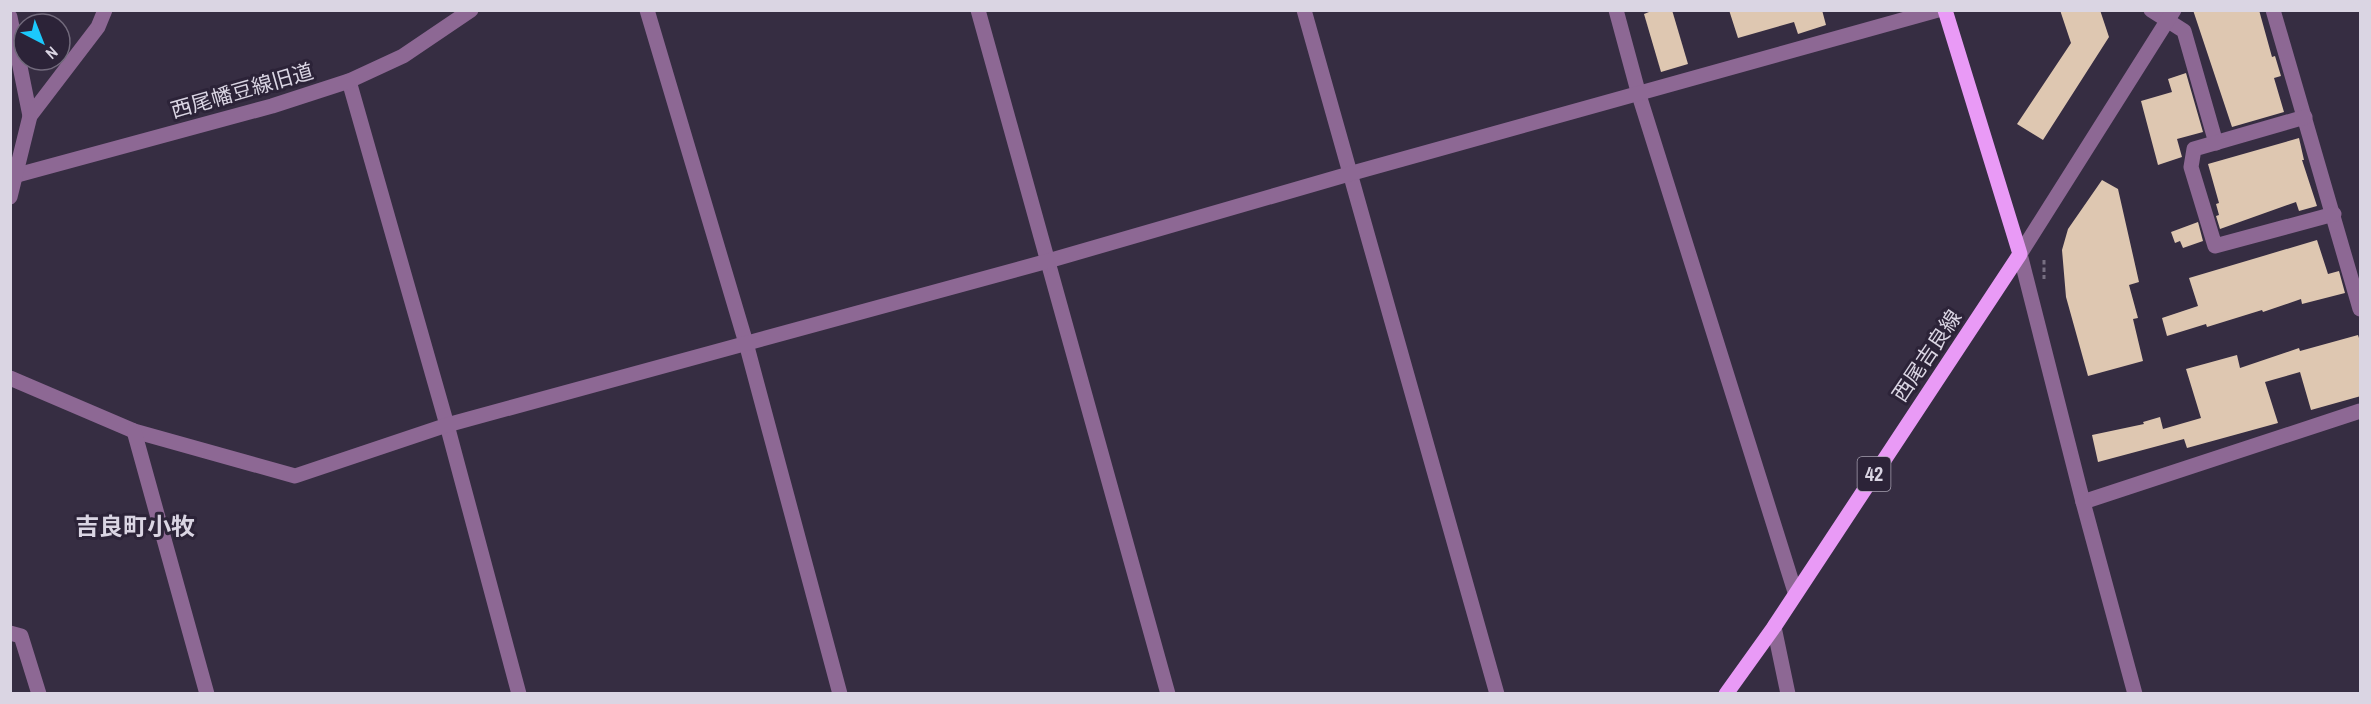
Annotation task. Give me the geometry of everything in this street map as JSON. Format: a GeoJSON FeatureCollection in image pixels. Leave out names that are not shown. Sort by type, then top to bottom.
{"type":"FeatureCollection","features":[{"type":"Feature","properties":{"kind":"main road"},"geometry":{"type":"LineString","coordinates":[[1945,10],[2020,254]]}},
{"type":"Feature","properties":{"kind":"main road","name":"西尾吉良線"},"geometry":{"type":"LineString","coordinates":[[1726,693],[1774,627],[2020,254]]}},
{"type":"Feature","properties":{"kind":"street"},"geometry":{"type":"LineString","coordinates":[[10,197],[13,177],[30,116],[98,27],[105,10]]}},
{"type":"Feature","properties":{"kind":"street","name":"西尾幡豆線旧道"},"geometry":{"type":"LineString","coordinates":[[13,177],[272,106],[349,81],[403,56],[471,10]]}},
{"type":"Feature","properties":{"kind":"street"},"geometry":{"type":"LineString","coordinates":[[647,10],[746,343],[840,693]]}},
{"type":"Feature","properties":{"kind":"street"},"geometry":{"type":"LineString","coordinates":[[978,10],[1168,693]]}},
{"type":"Feature","properties":{"kind":"street"},"geometry":{"type":"LineString","coordinates":[[1304,10],[1497,693]]}},
{"type":"Feature","properties":{"kind":"street"},"geometry":{"type":"LineString","coordinates":[[1616,10],[1639,95],[1795,592]]}},
{"type":"Feature","properties":{"kind":"street"},"geometry":{"type":"LineString","coordinates":[[10,378],[134,431],[295,476],[447,425],[1048,261],[1349,174],[1938,10]]}},
{"type":"Feature","properties":{"kind":"street"},"geometry":{"type":"LineString","coordinates":[[2151,10],[2170,16],[2184,31],[2216,142]]}},
{"type":"Feature","properties":{"kind":"street"},"geometry":{"type":"LineString","coordinates":[[2273,10],[2361,309]]}},
{"type":"Feature","properties":{"kind":"street"},"geometry":{"type":"LineString","coordinates":[[10,16],[30,116]]}},
{"type":"Feature","properties":{"kind":"street"},"geometry":{"type":"LineString","coordinates":[[2135,693],[2083,502],[2020,254],[2170,16]]}},
{"type":"Feature","properties":{"kind":"street"},"geometry":{"type":"LineString","coordinates":[[349,81],[447,425],[519,693]]}},
{"type":"Feature","properties":{"kind":"street"},"geometry":{"type":"LineString","coordinates":[[2305,117],[2194,148],[2191,167],[2215,246],[2334,214]]}},
{"type":"Feature","properties":{"kind":"street"},"geometry":{"type":"LineString","coordinates":[[2083,502],[2361,411]]}},
{"type":"Feature","properties":{"kind":"street"},"geometry":{"type":"LineString","coordinates":[[134,431],[207,693]]}},
{"type":"Feature","properties":{"kind":"street"},"geometry":{"type":"LineString","coordinates":[[1774,627],[1788,693]]}},
{"type":"Feature","properties":{"kind":"street"},"geometry":{"type":"LineString","coordinates":[[10,633],[21,636],[39,693]]}},
{"type":"Feature","properties":{"kind":"building"},"geometry":{"type":"Polygon","coordinates":[[[1654,10],[1672,10],[1688,64],[1661,72],[1644,14],[1654,10]]]}},
{"type":"Feature","properties":{"kind":"building"},"geometry":{"type":"Polygon","coordinates":[[[1729,10],[1822,10],[1826,25],[1798,34],[1794,22],[1738,38],[1729,10]]]}},
{"type":"Feature","properties":{"kind":"building"},"geometry":{"type":"Polygon","coordinates":[[[2060,10],[2100,10],[2109,37],[2043,140],[2017,124],[2071,43],[2060,10]]]}},
{"type":"Feature","properties":{"kind":"building"},"geometry":{"type":"Polygon","coordinates":[[[2193,10],[2259,10],[2272,57],[2275,56],[2281,76],[2274,78],[2284,112],[2232,127],[2193,10]]]}},
{"type":"Feature","properties":{"kind":"building"},"geometry":{"type":"Polygon","coordinates":[[[2186,73],[2203,132],[2177,139],[2182,157],[2158,165],[2141,101],[2172,92],[2168,79],[2186,73]]]}},
{"type":"Feature","properties":{"kind":"building"},"geometry":{"type":"Polygon","coordinates":[[[2299,138],[2304,160],[2302,160],[2317,206],[2299,211],[2296,202],[2220,229],[2216,216],[2219,215],[2216,204],[2219,203],[2208,164],[2299,138]]]}},
{"type":"Feature","properties":{"kind":"building"},"geometry":{"type":"Polygon","coordinates":[[[2102,180],[2118,189],[2139,282],[2129,285],[2138,318],[2133,319],[2143,361],[2088,376],[2066,297],[2062,250],[2068,229],[2102,180]]]}},
{"type":"Feature","properties":{"kind":"building"},"geometry":{"type":"Polygon","coordinates":[[[2198,222],[2203,241],[2183,248],[2180,241],[2175,243],[2171,232],[2198,222]]]}},
{"type":"Feature","properties":{"kind":"building"},"geometry":{"type":"Polygon","coordinates":[[[2317,240],[2328,274],[2339,271],[2345,293],[2302,304],[2301,299],[2263,312],[2262,310],[2207,327],[2206,324],[2167,336],[2162,318],[2198,306],[2189,278],[2317,240]]]}},
{"type":"Feature","properties":{"kind":"building"},"geometry":{"type":"Polygon","coordinates":[[[2358,335],[2361,344],[2361,396],[2311,410],[2300,372],[2265,382],[2278,423],[2187,448],[2184,439],[2098,462],[2092,435],[2144,424],[2143,422],[2160,417],[2163,429],[2201,418],[2186,369],[2237,355],[2240,368],[2299,348],[2300,351],[2358,335]]]}},
{"type":"Feature","properties":{"kind":"district","name":"吉良町小牧"},"geometry":{"type":"Point","coordinates":[135,527]}}]}
